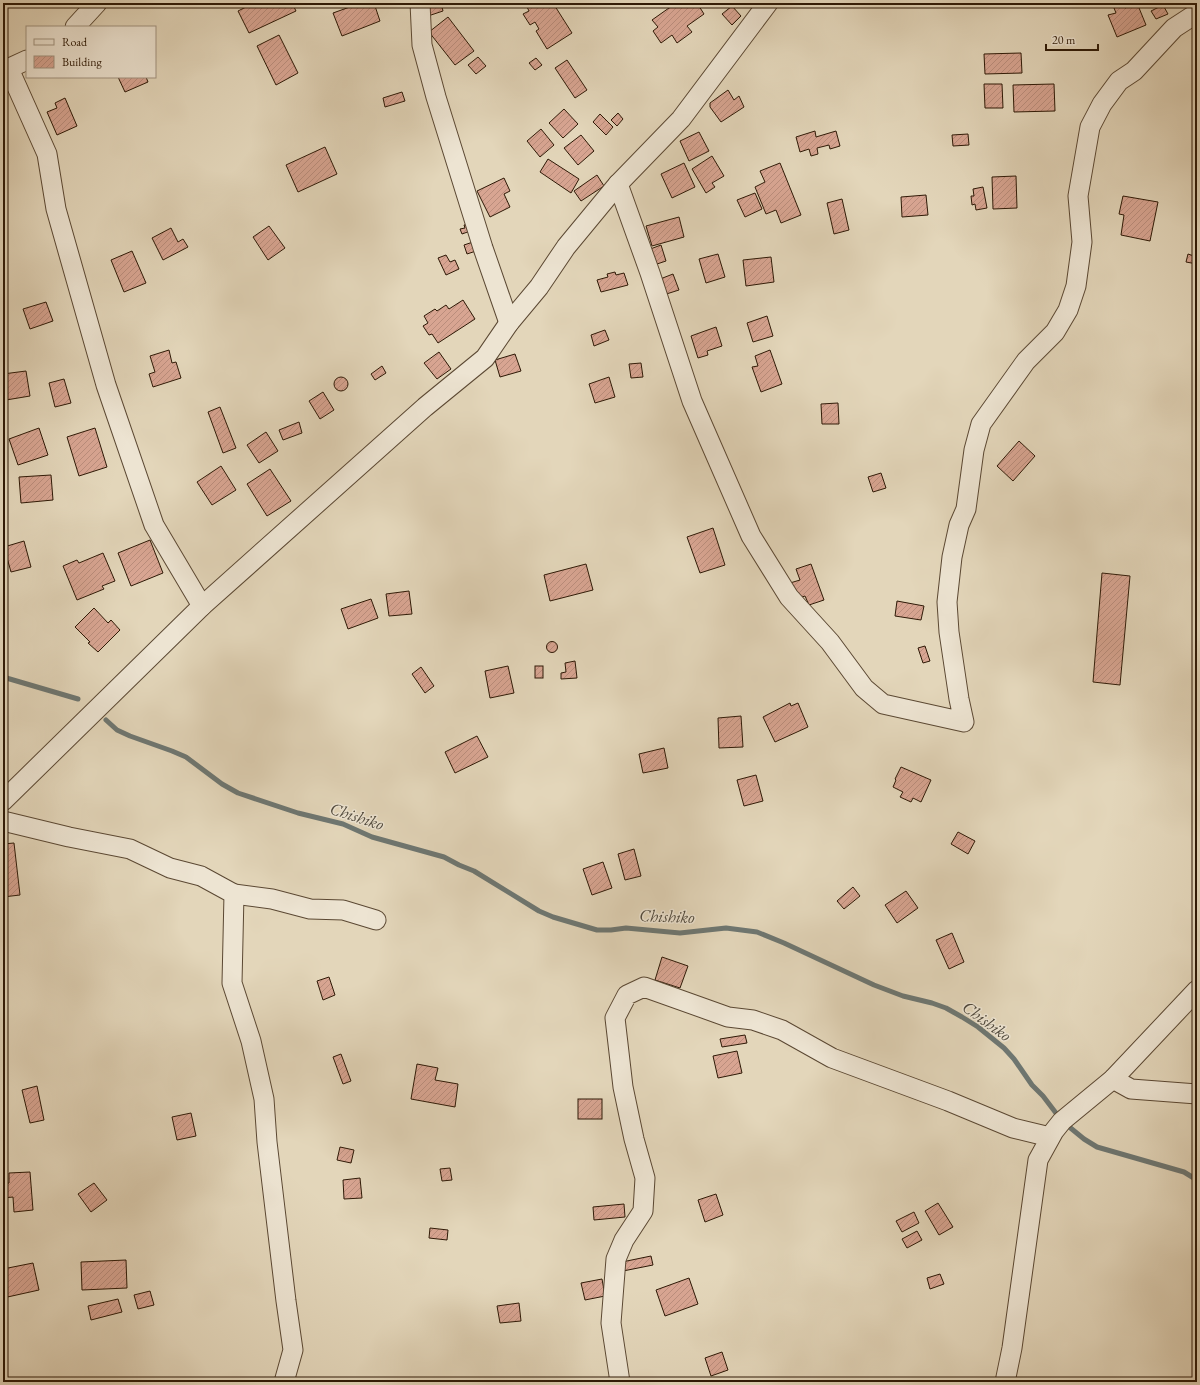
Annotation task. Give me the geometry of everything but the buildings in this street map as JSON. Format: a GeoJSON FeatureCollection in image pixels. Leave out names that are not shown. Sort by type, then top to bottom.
{"type":"FeatureCollection","features":[{"type":"Feature","properties":{"kind":"street"},"geometry":{"type":"LineString","coordinates":[[76,26],[97,3]]}},
{"type":"Feature","properties":{"kind":"street"},"geometry":{"type":"LineString","coordinates":[[420,3],[422,45],[483,248],[509,324]]}},
{"type":"Feature","properties":{"kind":"street"},"geometry":{"type":"LineString","coordinates":[[3,801],[202,606],[425,407],[485,358],[509,324],[539,287],[566,247],[596,213],[618,184],[681,119],[768,3]]}},
{"type":"Feature","properties":{"kind":"street"},"geometry":{"type":"LineString","coordinates":[[618,184],[650,273],[692,401],[751,536],[789,597],[830,642],[864,688],[882,704],[964,722],[950,639],[947,602],[952,557],[959,525],[966,509],[974,450],[981,424],[1026,361],[1055,332],[1068,310],[1076,286],[1082,242],[1078,196],[1090,127],[1102,104],[1119,81],[1134,71],[1174,28],[1197,14]]}},
{"type":"Feature","properties":{"kind":"street"},"geometry":{"type":"LineString","coordinates":[[26,60],[6,70],[47,154],[56,209],[106,385],[154,525],[202,606]]}},
{"type":"Feature","properties":{"kind":"street"},"geometry":{"type":"LineString","coordinates":[[3,821],[69,837],[130,849],[170,868],[201,876],[234,894],[272,899],[310,909],[343,910],[376,920]]}},
{"type":"Feature","properties":{"kind":"street"},"geometry":{"type":"LineString","coordinates":[[234,894],[232,983],[251,1041],[264,1099],[267,1142],[293,1350],[284,1382]]}},
{"type":"Feature","properties":{"kind":"street"},"geometry":{"type":"LineString","coordinates":[[620,1382],[611,1323],[616,1259],[624,1240],[642,1211],[645,1178],[634,1139],[624,1086],[615,1018],[627,995],[644,987],[728,1017],[752,1020],[782,1030],[832,1058],[948,1101],[1013,1128],[1050,1137]]}},
{"type":"Feature","properties":{"kind":"street"},"geometry":{"type":"LineString","coordinates":[[1005,1382],[1012,1348],[1038,1160],[1050,1137],[1062,1121],[1113,1079],[1197,990]]}},
{"type":"Feature","properties":{"kind":"street"},"geometry":{"type":"LineString","coordinates":[[1113,1079],[1131,1089],[1197,1094]]}},
{"type":"Feature","properties":{"kind":"waterway","name":"Chishiko"},"geometry":{"type":"LineString","coordinates":[[3,677],[78,699]]}},
{"type":"Feature","properties":{"kind":"waterway","name":"Chishiko"},"geometry":{"type":"LineString","coordinates":[[106,720],[117,730],[186,757],[222,784],[238,793],[298,813],[343,824],[372,837],[444,857],[474,871],[539,911],[553,917],[597,930],[626,928],[680,933],[726,928],[757,932],[874,985],[903,996],[946,1008],[978,1027],[1004,1048],[1062,1121],[1084,1139],[1097,1147],[1184,1172],[1197,1180]]}}]}
